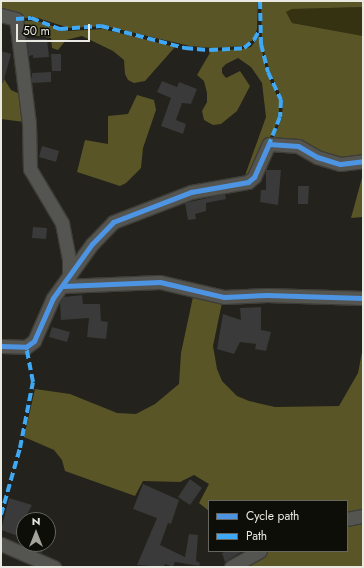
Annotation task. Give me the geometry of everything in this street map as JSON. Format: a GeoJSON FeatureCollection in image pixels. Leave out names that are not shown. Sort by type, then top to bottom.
{"type":"FeatureCollection","features":[{"type":"Feature","properties":{"kind":"street"},"geometry":{"type":"LineString","coordinates":[[1,15],[16,19],[29,123],[30,169],[62,223],[69,258],[66,282]]}},
{"type":"Feature","properties":{"kind":"street"},"geometry":{"type":"LineString","coordinates":[[1,346],[26,347],[34,341],[53,298],[92,244],[113,222],[191,192],[248,182],[254,177],[269,144],[298,146],[317,157],[340,164],[363,161]]}},
{"type":"Feature","properties":{"kind":"street"},"geometry":{"type":"LineString","coordinates":[[66,282],[160,282],[224,297],[267,295],[363,298]]}},
{"type":"Feature","properties":{"kind":"street"},"geometry":{"type":"LineString","coordinates":[[348,519],[363,516]]}},
{"type":"Feature","properties":{"kind":"street"},"geometry":{"type":"LineString","coordinates":[[1,544],[54,567]]}},
{"type":"Feature","properties":{"kind":"street"},"geometry":{"type":"LineString","coordinates":[[231,567],[258,552]]}},
{"type":"Feature","properties":{"kind":"shaded area"},"geometry":{"type":"Polygon","coordinates":[[[1,1],[258,1],[257,29],[253,40],[243,46],[213,48],[190,46],[105,26],[69,28],[38,18],[19,18],[1,13],[1,1]]]}},
{"type":"Feature","properties":{"kind":"shaded area"},"geometry":{"type":"Polygon","coordinates":[[[261,1],[363,1],[363,7],[292,9],[286,12],[292,23],[363,36],[363,159],[354,161],[271,143],[282,118],[283,100],[270,72],[262,44],[261,1]]]}},
{"type":"Feature","properties":{"kind":"shaded area"},"geometry":{"type":"Polygon","coordinates":[[[363,7],[363,36],[292,23],[286,12],[292,9],[363,7]]]}},
{"type":"Feature","properties":{"kind":"shaded area"},"geometry":{"type":"Polygon","coordinates":[[[18,21],[37,21],[68,31],[103,29],[175,47],[145,81],[134,83],[128,80],[125,74],[124,60],[113,51],[82,36],[66,40],[58,50],[52,48],[51,38],[19,33],[18,21]]]}},
{"type":"Feature","properties":{"kind":"shaded area"},"geometry":{"type":"Polygon","coordinates":[[[259,36],[267,74],[279,100],[279,118],[253,174],[243,181],[266,117],[262,83],[251,67],[238,58],[226,64],[222,68],[222,73],[226,78],[240,71],[250,86],[237,111],[221,124],[213,125],[204,120],[202,111],[207,102],[207,93],[204,81],[197,75],[211,51],[251,47],[259,36]]]}},
{"type":"Feature","properties":{"kind":"shaded area"},"geometry":{"type":"Polygon","coordinates":[[[1,74],[11,90],[20,94],[24,122],[1,119],[1,74]]]}},
{"type":"Feature","properties":{"kind":"shaded area"},"geometry":{"type":"Polygon","coordinates":[[[137,95],[154,100],[156,110],[143,148],[141,168],[126,183],[120,186],[77,172],[85,140],[108,144],[108,116],[128,114],[137,95]]]}},
{"type":"Feature","properties":{"kind":"shaded area"},"geometry":{"type":"Polygon","coordinates":[[[363,174],[363,217],[351,218],[363,174]]]}},
{"type":"Feature","properties":{"kind":"shaded area"},"geometry":{"type":"Polygon","coordinates":[[[194,292],[223,298],[213,346],[217,369],[222,381],[237,396],[249,401],[275,407],[339,406],[358,373],[363,347],[363,514],[348,518],[348,500],[208,500],[208,510],[199,503],[209,484],[194,475],[180,482],[143,481],[135,496],[65,471],[62,460],[54,450],[24,437],[35,389],[70,394],[117,413],[136,414],[155,404],[179,384],[181,353],[194,292]]]}},
{"type":"Feature","properties":{"kind":"shaded area"},"geometry":{"type":"Polygon","coordinates":[[[363,517],[363,567],[236,567],[261,552],[348,552],[348,521],[363,517]]]}},
{"type":"Feature","properties":{"kind":"building"},"geometry":{"type":"Polygon","coordinates":[[[26,38],[47,39],[49,57],[33,58],[33,55],[29,56],[26,38]]]}},
{"type":"Feature","properties":{"kind":"building"},"geometry":{"type":"Polygon","coordinates":[[[1,51],[11,54],[3,83],[1,83],[1,51]]]}},
{"type":"Feature","properties":{"kind":"building"},"geometry":{"type":"Polygon","coordinates":[[[51,54],[61,54],[61,71],[52,71],[51,54]]]}},
{"type":"Feature","properties":{"kind":"building"},"geometry":{"type":"Polygon","coordinates":[[[51,72],[51,82],[32,83],[32,73],[51,72]]]}},
{"type":"Feature","properties":{"kind":"building"},"geometry":{"type":"Polygon","coordinates":[[[162,81],[177,87],[179,82],[197,89],[191,104],[182,103],[176,120],[186,124],[183,134],[161,126],[171,98],[157,92],[162,81]]]}},
{"type":"Feature","properties":{"kind":"building"},"geometry":{"type":"Polygon","coordinates":[[[42,146],[59,151],[56,162],[39,157],[42,146]]]}},
{"type":"Feature","properties":{"kind":"building"},"geometry":{"type":"Polygon","coordinates":[[[266,170],[281,170],[278,205],[260,202],[261,190],[266,190],[266,170]]]}},
{"type":"Feature","properties":{"kind":"building"},"geometry":{"type":"Polygon","coordinates":[[[298,186],[309,186],[308,204],[298,204],[298,186]]]}},
{"type":"Feature","properties":{"kind":"building"},"geometry":{"type":"Polygon","coordinates":[[[225,194],[226,199],[206,203],[206,211],[195,214],[196,219],[188,220],[185,203],[225,194]]]}},
{"type":"Feature","properties":{"kind":"building"},"geometry":{"type":"Polygon","coordinates":[[[33,227],[47,228],[46,239],[32,238],[33,227]]]}},
{"type":"Feature","properties":{"kind":"building"},"geometry":{"type":"Polygon","coordinates":[[[82,295],[83,304],[100,304],[101,321],[108,322],[106,339],[87,337],[89,318],[61,320],[60,303],[64,297],[82,295]]]}},
{"type":"Feature","properties":{"kind":"building"},"geometry":{"type":"Polygon","coordinates":[[[261,307],[261,330],[271,332],[266,351],[255,349],[256,344],[240,342],[234,354],[217,349],[223,314],[241,320],[240,308],[261,307]]]}},
{"type":"Feature","properties":{"kind":"building"},"geometry":{"type":"Polygon","coordinates":[[[52,327],[70,332],[67,342],[49,337],[52,327]]]}},
{"type":"Feature","properties":{"kind":"building"},"geometry":{"type":"Polygon","coordinates":[[[190,479],[202,488],[190,505],[178,497],[190,479]]]}},
{"type":"Feature","properties":{"kind":"building"},"geometry":{"type":"Polygon","coordinates":[[[143,484],[179,500],[171,524],[168,523],[160,545],[185,557],[189,534],[198,535],[196,561],[200,563],[199,566],[175,562],[173,567],[165,564],[164,567],[137,565],[157,518],[133,509],[143,484]]]}},
{"type":"Feature","properties":{"kind":"building"},"geometry":{"type":"Polygon","coordinates":[[[9,498],[32,505],[28,512],[16,512],[16,535],[1,530],[9,498]]]}},
{"type":"Feature","properties":{"kind":"building"},"geometry":{"type":"Polygon","coordinates":[[[224,552],[241,552],[225,562],[222,553],[224,552]]]}},
{"type":"Feature","properties":{"kind":"marked path"},"geometry":{"type":"LineString","coordinates":[[260,1],[261,44],[268,72],[281,100],[280,117],[269,144]]}},
{"type":"Feature","properties":{"kind":"marked path"},"geometry":{"type":"LineString","coordinates":[[16,19],[31,18],[60,29],[101,26],[185,48],[210,50],[244,48],[254,40],[259,31]]}},
{"type":"Feature","properties":{"kind":"marked path"},"geometry":{"type":"LineString","coordinates":[[1,515],[20,448],[33,382],[26,347]]}},
{"type":"Feature","properties":{"kind":"cycle path"},"geometry":{"type":"LineString","coordinates":[[1,346],[26,347],[34,341],[53,298],[92,244],[113,222],[191,192],[248,182],[254,177],[269,144],[298,146],[317,157],[340,164],[363,161]]}},
{"type":"Feature","properties":{"kind":"cycle path"},"geometry":{"type":"LineString","coordinates":[[63,286],[160,282],[224,297],[267,295],[363,298]]}}]}
